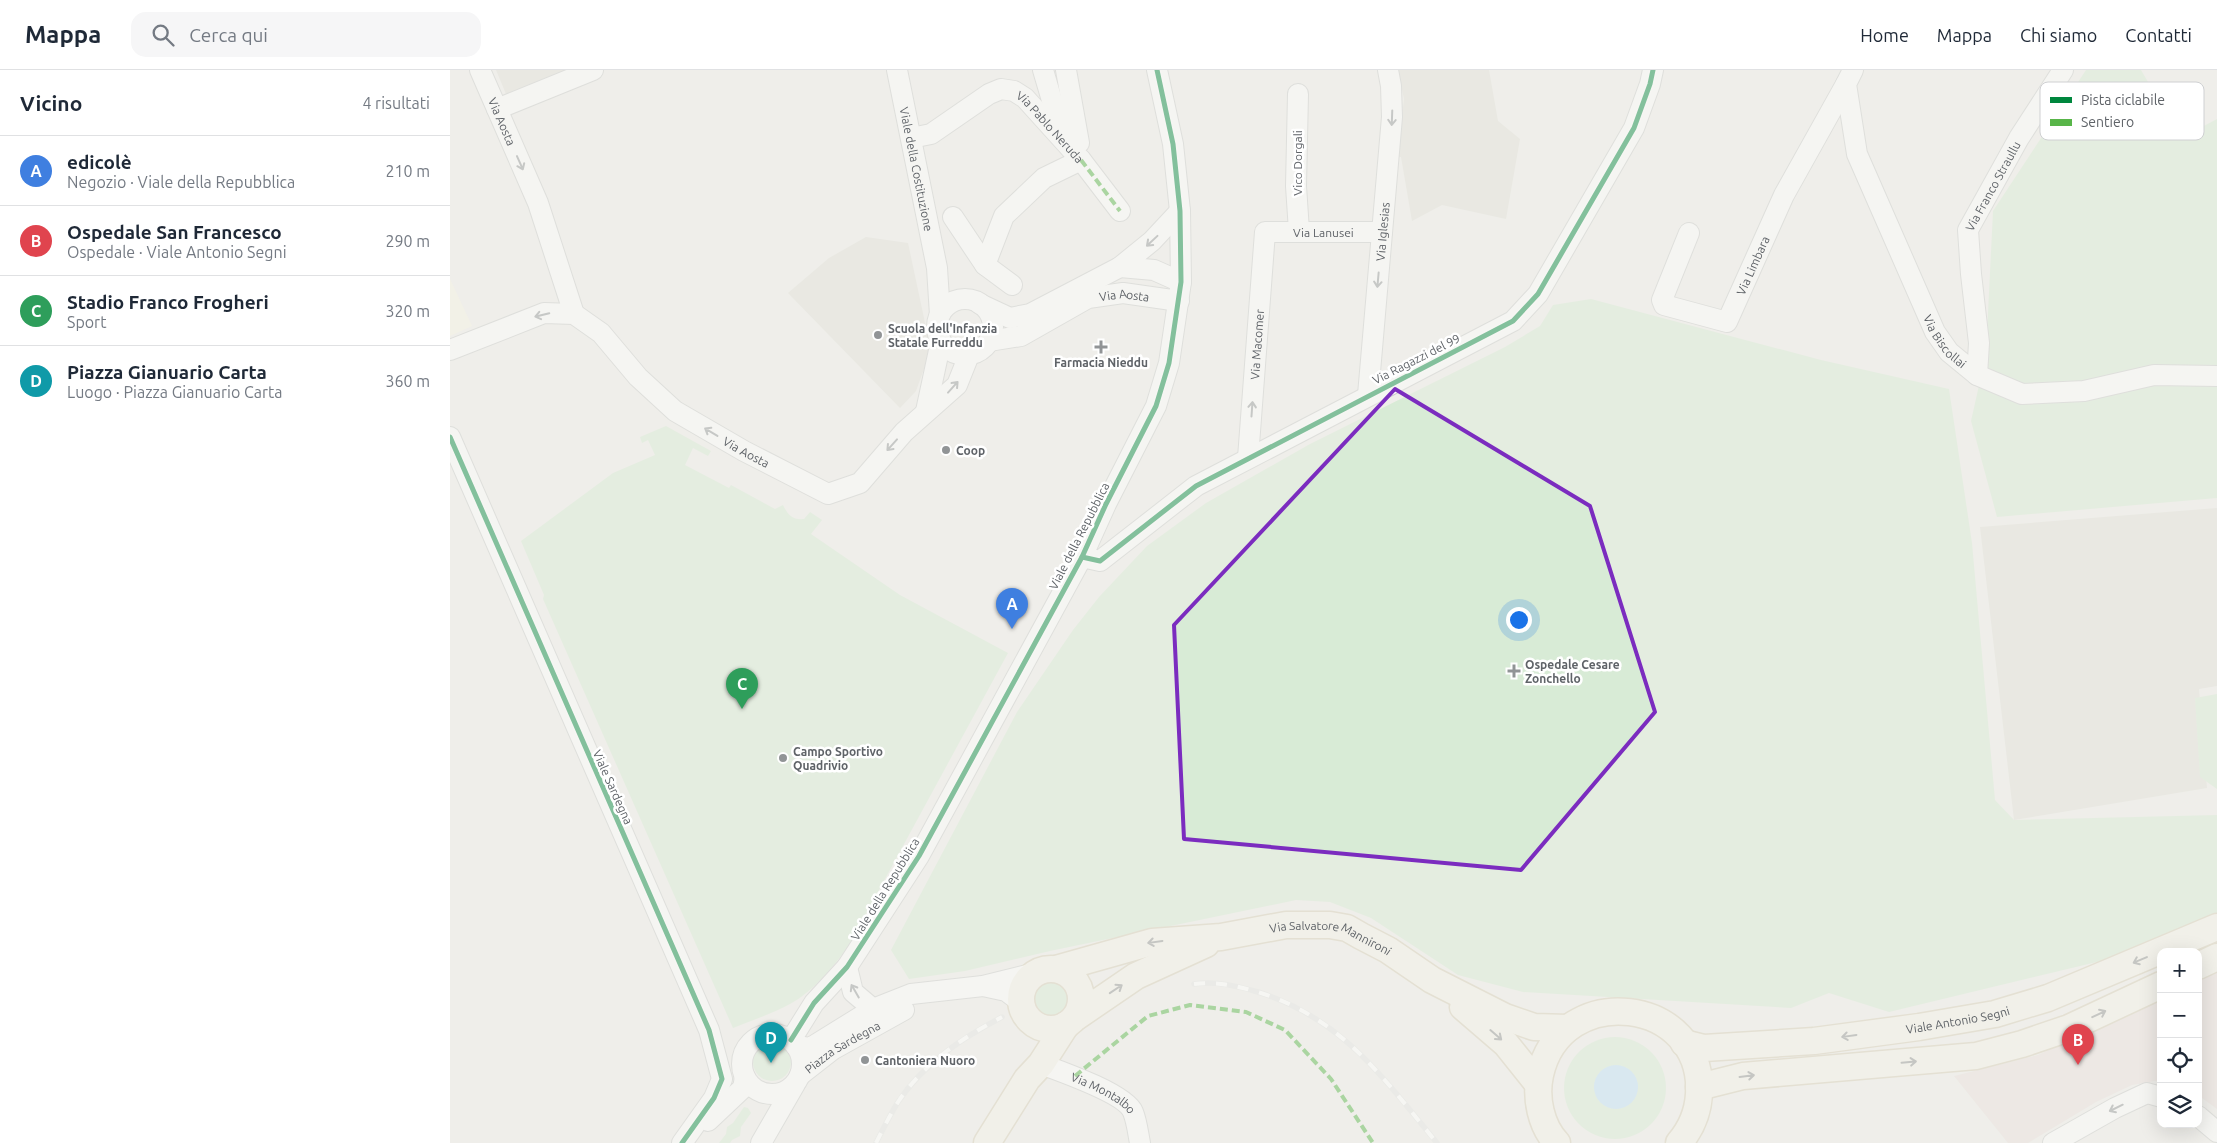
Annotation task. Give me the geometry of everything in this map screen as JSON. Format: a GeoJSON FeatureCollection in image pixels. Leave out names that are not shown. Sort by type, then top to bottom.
{"type":"FeatureCollection","features":[{"type":"Feature","properties":{"kind":"main road","name":"Via Salvatore Mannironi"},"geometry":{"type":"LineString","coordinates":[[1047,971],[1152,942],[1221,937],[1286,925],[1330,924],[1346,928],[1368,939],[1432,980],[1505,1017],[1534,1026],[1568,1028]]}},
{"type":"Feature","properties":{"kind":"main road","name":"Viale Antonio Segni"},"geometry":{"type":"LineString","coordinates":[[1684,1043],[1704,1048],[1814,1041],[1919,1027],[1995,1014],[2048,998],[2217,927]]}},
{"type":"Feature","properties":{"kind":"main road","name":"Via Salvatore Mannironi"},"geometry":{"type":"LineString","coordinates":[[1071,1021],[1136,976],[1221,937]]}},
{"type":"Feature","properties":{"kind":"main road"},"geometry":{"type":"LineString","coordinates":[[2202,964],[2217,957]]}},
{"type":"Feature","properties":{"kind":"main road"},"geometry":{"type":"LineString","coordinates":[[987,1143],[1034,1072],[1071,1021],[1081,1002],[1079,987],[1070,975],[1047,971],[1031,977],[1025,984],[1024,1009],[1032,1037],[1034,1072]]}},
{"type":"Feature","properties":{"kind":"main road","name":"Via Salvatore Mannironi"},"geometry":{"type":"LineString","coordinates":[[1432,980],[1506,1044],[1538,1084]]}},
{"type":"Feature","properties":{"kind":"main road"},"geometry":{"type":"LineString","coordinates":[[1699,1087],[1743,1076],[1976,1056],[2022,1044],[2069,1028],[2157,987]]}},
{"type":"Feature","properties":{"kind":"main road"},"geometry":{"type":"LineString","coordinates":[[1024,1009],[1039,1027],[1057,1028],[1071,1021]]}},
{"type":"Feature","properties":{"kind":"main road"},"geometry":{"type":"LineString","coordinates":[[1557,1143],[1544,1122],[1539,1104],[1538,1084],[1546,1056],[1553,1044],[1568,1028],[1584,1018],[1602,1012],[1620,1010],[1638,1012],[1656,1019],[1672,1030],[1684,1043],[1692,1057],[1699,1087],[1698,1104],[1693,1121],[1679,1143]]}},
{"type":"Feature","properties":{"kind":"street","name":"Via Aosta"},"geometry":{"type":"LineString","coordinates":[[480,70],[538,203],[574,314],[601,333],[638,377],[675,411],[737,447],[828,494],[860,483],[891,446],[926,411],[957,385],[969,355],[984,347],[989,341],[1021,336],[1088,298],[1123,293],[1180,292]]}},
{"type":"Feature","properties":{"kind":"street"},"geometry":{"type":"LineString","coordinates":[[497,110],[593,70]]}},
{"type":"Feature","properties":{"kind":"street","name":"Viale della Costituzione"},"geometry":{"type":"LineString","coordinates":[[898,70],[937,268],[940,315]]}},
{"type":"Feature","properties":{"kind":"street"},"geometry":{"type":"LineString","coordinates":[[1043,70],[1053,104],[1081,160],[1120,211]]}},
{"type":"Feature","properties":{"kind":"street","name":"Via Pablo Neruda"},"geometry":{"type":"LineString","coordinates":[[1066,70],[1077,124],[1081,160]]}},
{"type":"Feature","properties":{"kind":"street","name":"Viale della Repubblica"},"geometry":{"type":"LineString","coordinates":[[847,967],[919,856],[1082,557],[1106,504],[1156,406],[1168,363],[1180,292],[1180,210],[1173,144],[1157,70]]}},
{"type":"Feature","properties":{"kind":"street","name":"Via Iglesias"},"geometry":{"type":"LineString","coordinates":[[1368,395],[1392,116],[1391,86],[1388,70]]}},
{"type":"Feature","properties":{"kind":"street","name":"Via Ragazzi del 99"},"geometry":{"type":"LineString","coordinates":[[1082,557],[1100,560],[1196,486],[1513,321],[1538,294],[1634,128],[1653,70]]}},
{"type":"Feature","properties":{"kind":"street","name":"Via Franco Straullu"},"geometry":{"type":"LineString","coordinates":[[2055,82],[2063,70]]}},
{"type":"Feature","properties":{"kind":"street","name":"Via Biscollai"},"geometry":{"type":"LineString","coordinates":[[1850,77],[1857,154],[1935,332],[1949,352],[1976,375],[2022,394],[2084,391],[2154,375],[2217,376]]}},
{"type":"Feature","properties":{"kind":"street","name":"Via Limbara"},"geometry":{"type":"LineString","coordinates":[[1689,233],[1662,300],[1664,305],[1727,322],[1784,195],[1850,77]]}},
{"type":"Feature","properties":{"kind":"street","name":"Via Pablo Neruda"},"geometry":{"type":"LineString","coordinates":[[911,138],[931,134],[989,94],[1001,89],[1014,91],[1025,98],[1081,160]]}},
{"type":"Feature","properties":{"kind":"street","name":"Vico Dorgali"},"geometry":{"type":"LineString","coordinates":[[1298,94],[1296,186],[1299,232]]}},
{"type":"Feature","properties":{"kind":"street","name":"Via Franco Straullu"},"geometry":{"type":"LineString","coordinates":[[1976,375],[1979,343],[1968,230],[2019,138],[2040,106]]}},
{"type":"Feature","properties":{"kind":"street"},"geometry":{"type":"LineString","coordinates":[[985,265],[1004,216],[1044,178],[1081,160]]}},
{"type":"Feature","properties":{"kind":"street","name":"Via Aosta"},"geometry":{"type":"LineString","coordinates":[[975,302],[1010,318],[1030,314],[1120,267],[1154,239],[1180,210]]}},
{"type":"Feature","properties":{"kind":"street"},"geometry":{"type":"LineString","coordinates":[[954,217],[985,265],[1012,285]]}},
{"type":"Feature","properties":{"kind":"street","name":"Via Lanusei"},"geometry":{"type":"LineString","coordinates":[[1265,232],[1382,232]]}},
{"type":"Feature","properties":{"kind":"street","name":"Via Macomer"},"geometry":{"type":"LineString","coordinates":[[1248,458],[1265,232]]}},
{"type":"Feature","properties":{"kind":"street"},"geometry":{"type":"LineString","coordinates":[[1120,267],[1154,270],[1180,292]]}},
{"type":"Feature","properties":{"kind":"street"},"geometry":{"type":"LineString","coordinates":[[937,268],[975,302],[987,310],[993,324],[989,341]]}},
{"type":"Feature","properties":{"kind":"street"},"geometry":{"type":"LineString","coordinates":[[969,355],[953,353],[941,341],[937,333],[940,315],[952,302],[975,302]]}},
{"type":"Feature","properties":{"kind":"street"},"geometry":{"type":"LineString","coordinates":[[450,350],[544,313],[574,314]]}},
{"type":"Feature","properties":{"kind":"street"},"geometry":{"type":"LineString","coordinates":[[926,411],[941,341]]}},
{"type":"Feature","properties":{"kind":"street","name":"Viale Sardegna"},"geometry":{"type":"LineString","coordinates":[[450,437],[709,1030],[722,1080],[714,1098],[683,1143]]}},
{"type":"Feature","properties":{"kind":"street"},"geometry":{"type":"LineString","coordinates":[[847,967],[853,992],[879,1014]]}},
{"type":"Feature","properties":{"kind":"street"},"geometry":{"type":"LineString","coordinates":[[794,1043],[814,1003],[847,967]]}},
{"type":"Feature","properties":{"kind":"street","name":"Via Salvatore Mannironi"},"geometry":{"type":"LineString","coordinates":[[879,1014],[911,994],[983,986],[1047,971]]}},
{"type":"Feature","properties":{"kind":"street","name":"Via Salvatore Mannironi"},"geometry":{"type":"LineString","coordinates":[[983,986],[1006,991],[1024,1009]]}},
{"type":"Feature","properties":{"kind":"street","name":"Piazza Sardegna"},"geometry":{"type":"LineString","coordinates":[[794,1043],[810,1048],[879,1014]]}},
{"type":"Feature","properties":{"kind":"street","name":"Piazza Sardegna"},"geometry":{"type":"LineString","coordinates":[[763,1140],[797,1079],[879,1014]]}},
{"type":"Feature","properties":{"kind":"street"},"geometry":{"type":"LineString","coordinates":[[683,1143],[744,1079],[743,1054],[755,1039],[773,1034],[794,1043],[802,1063],[797,1079],[783,1092],[768,1094],[754,1088],[744,1079],[709,1030]]}},
{"type":"Feature","properties":{"kind":"street","name":"Via Montalbo"},"geometry":{"type":"LineString","coordinates":[[1034,1072],[1094,1084],[1125,1104],[1133,1110],[1140,1143]]}},
{"type":"Feature","properties":{"kind":"street"},"geometry":{"type":"LineString","coordinates":[[2054,1143],[2114,1108],[2147,1093],[2157,1096]]}},
{"type":"Feature","properties":{"kind":"street"},"geometry":{"type":"LineString","coordinates":[[2202,1119],[2217,1132]]}},
{"type":"Feature","properties":{"kind":"highlighted area"},"geometry":{"type":"Polygon","coordinates":[[[1395,389],[1590,506],[1655,712],[1521,870],[1184,839],[1174,625],[1395,389]]]}},
{"type":"Feature","properties":{"kind":"shaded area"},"geometry":{"type":"Polygon","coordinates":[[[496,70],[565,70],[506,94],[496,70]]]}},
{"type":"Feature","properties":{"kind":"shaded area"},"geometry":{"type":"Polygon","coordinates":[[[1398,70],[1489,70],[1498,121],[1520,139],[1506,219],[1442,205],[1412,221],[1401,157],[1397,157],[1404,99],[1398,70]]]}},
{"type":"Feature","properties":{"kind":"shaded area","name":"Scuola dell'Infanzia Statale Furreddu"},"geometry":{"type":"Polygon","coordinates":[[[866,237],[908,243],[924,318],[930,352],[916,391],[900,408],[788,293],[829,258],[866,237]]]}},
{"type":"Feature","properties":{"kind":"shaded area"},"geometry":{"type":"Polygon","coordinates":[[[450,279],[472,326],[450,336],[450,279]]]}},
{"type":"Feature","properties":{"kind":"shaded area"},"geometry":{"type":"Polygon","coordinates":[[[2217,508],[2217,686],[2199,689],[2207,788],[2014,820],[1980,527],[2217,508]]]}},
{"type":"Feature","properties":{"kind":"shaded area"},"geometry":{"type":"Polygon","coordinates":[[[2217,969],[2217,1109],[2202,1098],[2202,977],[2217,969]]]}},
{"type":"Feature","properties":{"kind":"shaded area"},"geometry":{"type":"Polygon","coordinates":[[[2157,999],[2157,1081],[2132,1085],[2096,1102],[2028,1143],[2008,1143],[1954,1076],[2038,1055],[2157,999]]]}},
{"type":"Feature","properties":{"kind":"green space"},"geometry":{"type":"Polygon","coordinates":[[[2086,70],[2141,70],[2148,82],[2078,82],[2086,70]]]}},
{"type":"Feature","properties":{"kind":"green space"},"geometry":{"type":"Polygon","coordinates":[[[2217,119],[2217,498],[1997,517],[1971,421],[1986,354],[1993,211],[2040,140],[2204,140],[2204,126],[2217,119]]]}},
{"type":"Feature","properties":{"kind":"green space","name":"Ospedale Cesare Zonchello"},"geometry":{"type":"Polygon","coordinates":[[[1591,299],[1821,360],[1949,389],[1972,543],[1995,800],[2014,820],[2217,815],[2217,920],[2101,961],[1889,1012],[1829,993],[1791,1008],[1523,992],[1458,975],[1371,918],[1330,902],[1296,900],[1050,951],[965,971],[909,979],[891,950],[1017,712],[1073,630],[1099,597],[1147,546],[1206,503],[1310,444],[1505,347],[1540,326],[1553,305],[1591,299]]]}},
{"type":"Feature","properties":{"kind":"green space","name":"Campo Sportivo Quadrivio"},"geometry":{"type":"Polygon","coordinates":[[[666,426],[711,451],[708,456],[693,448],[685,465],[729,488],[731,485],[775,509],[783,505],[793,518],[804,519],[810,512],[822,520],[811,534],[900,595],[1008,653],[848,947],[822,978],[799,999],[776,1011],[733,1028],[543,599],[544,595],[521,541],[613,473],[655,455],[648,440],[642,443],[640,437],[666,426]]]}},
{"type":"Feature","properties":{"kind":"green space"},"geometry":{"type":"Polygon","coordinates":[[[2217,694],[2217,789],[2200,777],[2195,698],[2217,694]]]}},
{"type":"Feature","properties":{"kind":"green space"},"geometry":{"type":"Polygon","coordinates":[[[1052,978],[1067,984],[1073,999],[1067,1014],[1052,1020],[1037,1014],[1031,999],[1037,984],[1052,978]]]}},
{"type":"Feature","properties":{"kind":"green space"},"geometry":{"type":"Polygon","coordinates":[[[1615,1037],[1634,1041],[1651,1052],[1662,1069],[1666,1088],[1662,1107],[1651,1124],[1634,1135],[1615,1139],[1596,1135],[1579,1124],[1568,1107],[1564,1088],[1568,1069],[1579,1052],[1596,1041],[1615,1037]]]}},
{"type":"Feature","properties":{"kind":"green space"},"geometry":{"type":"Polygon","coordinates":[[[772,1043],[786,1048],[791,1062],[786,1076],[772,1081],[758,1076],[753,1062],[758,1048],[772,1043]]]}},
{"type":"Feature","properties":{"kind":"green space"},"geometry":{"type":"Polygon","coordinates":[[[744,1107],[748,1108],[751,1113],[741,1127],[740,1136],[730,1143],[719,1143],[726,1134],[727,1127],[733,1123],[744,1107]]]}},
{"type":"Feature","properties":{"kind":"water"},"geometry":{"type":"Polygon","coordinates":[[[1616,1065],[1628,1069],[1634,1075],[1638,1087],[1634,1099],[1628,1105],[1616,1109],[1604,1105],[1598,1099],[1594,1087],[1598,1075],[1604,1069],[1616,1065]]]}},
{"type":"Feature","properties":{"kind":"railway"},"geometry":{"type":"LineString","coordinates":[[1194,984],[1219,984],[1258,992],[1288,1003],[1314,1018],[1338,1034],[1359,1053],[1437,1143]]}},
{"type":"Feature","properties":{"kind":"railway"},"geometry":{"type":"LineString","coordinates":[[876,1143],[898,1102],[920,1075],[958,1043],[1002,1017]]}},
{"type":"Feature","properties":{"kind":"marked path"},"geometry":{"type":"LineString","coordinates":[[1081,160],[1120,211]]}},
{"type":"Feature","properties":{"kind":"marked path"},"geometry":{"type":"LineString","coordinates":[[1075,1076],[1148,1016],[1190,1005],[1246,1012],[1285,1030],[1331,1079],[1373,1143]]}},
{"type":"Feature","properties":{"kind":"cycle path"},"geometry":{"type":"LineString","coordinates":[[791,1040],[814,1003],[847,967],[919,856],[1082,557],[1106,504],[1156,406],[1169,363],[1181,282],[1180,211],[1173,144],[1157,70]]}},
{"type":"Feature","properties":{"kind":"cycle path"},"geometry":{"type":"LineString","coordinates":[[1082,557],[1100,561],[1196,486],[1513,321],[1538,294],[1634,128],[1650,84],[1653,70]]}},
{"type":"Feature","properties":{"kind":"cycle path"},"geometry":{"type":"LineString","coordinates":[[450,437],[709,1030],[722,1079],[714,1098],[682,1143]]}},
{"type":"Feature","properties":{"kind":"place","name":"Scuola dell'Infanzia Statale Furreddu"},"geometry":{"type":"Point","coordinates":[878,335]}},
{"type":"Feature","properties":{"kind":"place","name":"Farmacia Nieddu"},"geometry":{"type":"Point","coordinates":[1101,347]}},
{"type":"Feature","properties":{"kind":"place","name":"Coop"},"geometry":{"type":"Point","coordinates":[946,450]}},
{"type":"Feature","properties":{"kind":"place","name":"edicolè"},"geometry":{"type":"Point","coordinates":[1012,629]}},
{"type":"Feature","properties":{"kind":"place","name":"Ospedale Cesare Zonchello"},"geometry":{"type":"Point","coordinates":[1514,671]}},
{"type":"Feature","properties":{"kind":"place","name":"Stadio Franco Frogheri"},"geometry":{"type":"Point","coordinates":[742,709]}},
{"type":"Feature","properties":{"kind":"place","name":"Campo Sportivo Quadrivio"},"geometry":{"type":"Point","coordinates":[783,758]}},
{"type":"Feature","properties":{"kind":"place","name":"Cantoniera Nuoro"},"geometry":{"type":"Point","coordinates":[865,1060]}},
{"type":"Feature","properties":{"kind":"place","name":"Piazza Gianuario Carta"},"geometry":{"type":"Point","coordinates":[771,1063]}},
{"type":"Feature","properties":{"kind":"place","name":"Ospedale San Francesco"},"geometry":{"type":"Point","coordinates":[2078,1065]}}]}
